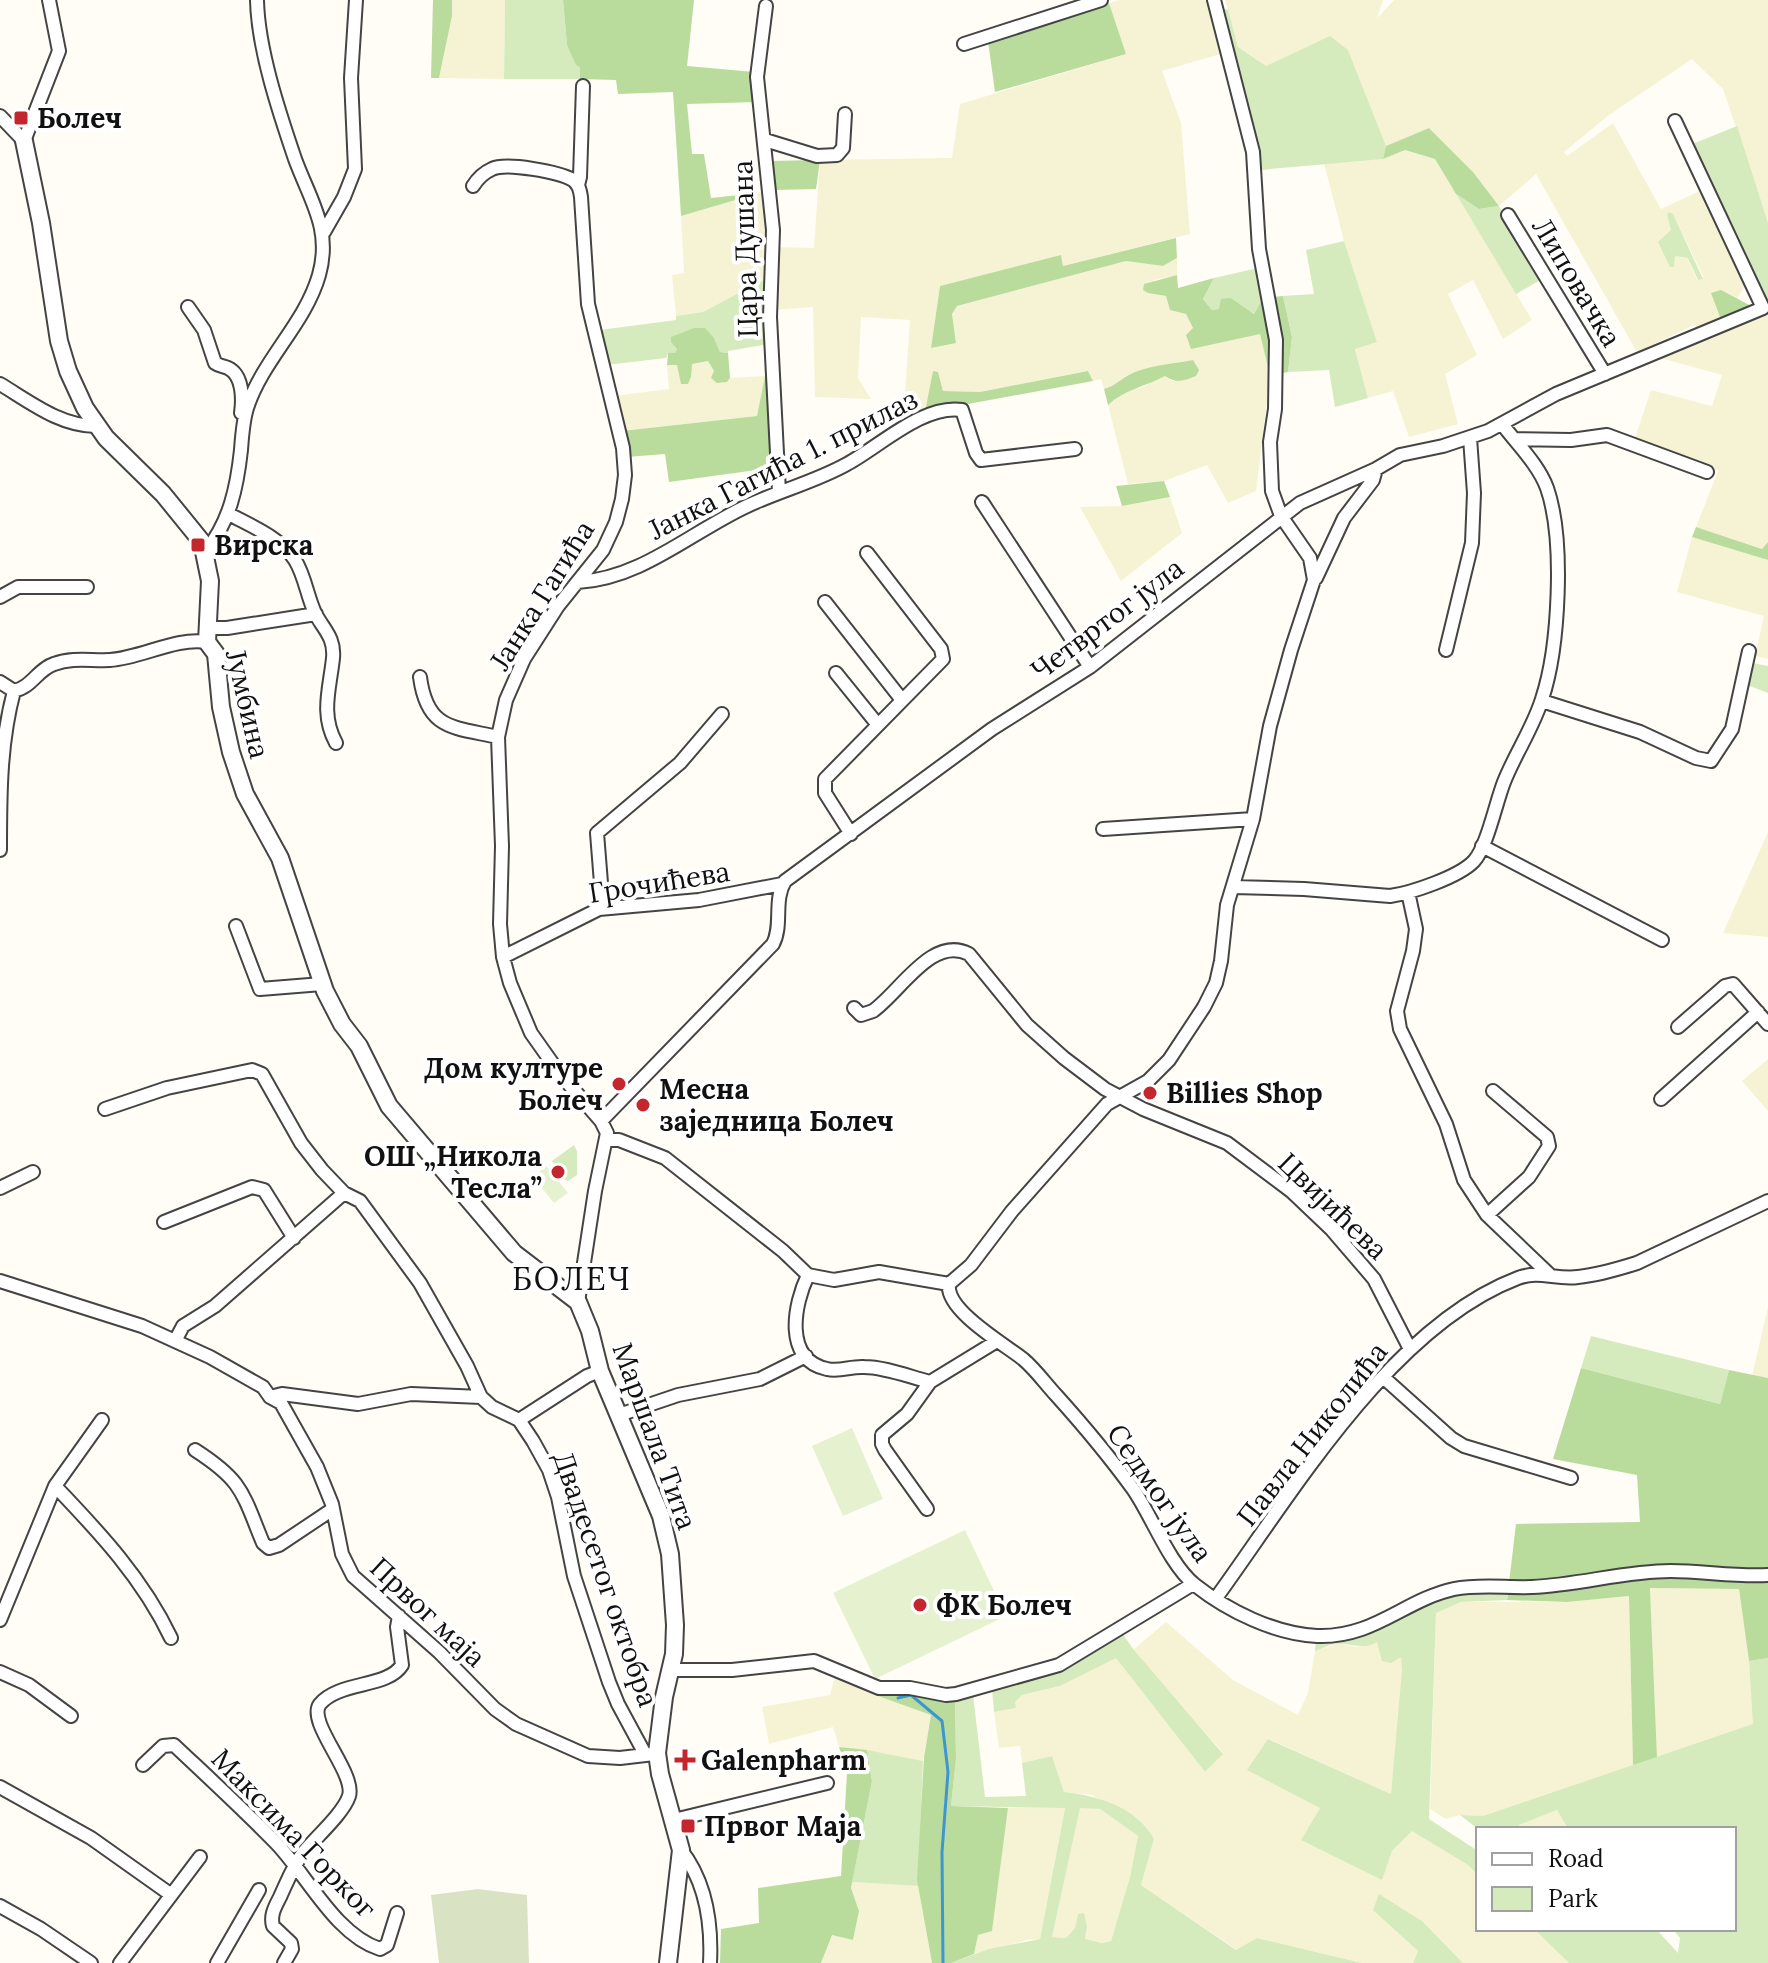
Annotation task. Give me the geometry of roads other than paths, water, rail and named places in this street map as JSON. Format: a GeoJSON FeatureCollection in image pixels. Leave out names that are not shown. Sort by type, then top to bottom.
{"type":"FeatureCollection","features":[{"type":"Feature","properties":{"kind":"street"},"geometry":{"type":"LineString","coordinates":[[0,116],[24,141],[59,51],[49,0]]}},
{"type":"Feature","properties":{"kind":"street"},"geometry":{"type":"LineString","coordinates":[[206,551],[229,514],[243,423],[253,393],[304,311],[323,253],[324,232],[289,140],[259,35],[257,0]]}},
{"type":"Feature","properties":{"kind":"street"},"geometry":{"type":"LineString","coordinates":[[324,232],[344,197],[355,169],[351,78],[356,0]]}},
{"type":"Feature","properties":{"kind":"street"},"geometry":{"type":"LineString","coordinates":[[964,44],[1101,0]]}},
{"type":"Feature","properties":{"kind":"street"},"geometry":{"type":"LineString","coordinates":[[1214,0],[1253,152],[1259,249],[1276,340],[1275,409],[1270,442],[1274,503],[1310,558],[1314,580]]}},
{"type":"Feature","properties":{"kind":"street","name":"Цара Душана"},"geometry":{"type":"LineString","coordinates":[[766,6],[757,77],[773,230],[770,317],[779,492]]}},
{"type":"Feature","properties":{"kind":"street","name":"Јанка Гагића"},"geometry":{"type":"LineString","coordinates":[[583,86],[578,185],[588,304],[617,417],[625,475],[622,499],[611,536],[558,606],[524,659],[506,700],[498,737],[502,846],[500,924],[503,957],[510,983],[531,1033],[560,1074],[601,1121]]}},
{"type":"Feature","properties":{"kind":"street"},"geometry":{"type":"LineString","coordinates":[[765,140],[817,156],[837,155],[843,148],[845,114]]}},
{"type":"Feature","properties":{"kind":"street","name":"Четвртог јула"},"geometry":{"type":"LineString","coordinates":[[782,884],[992,729],[1090,667],[1281,516],[1319,492],[1376,469],[1400,455],[1470,438],[1556,394],[1763,308],[1675,121]]}},
{"type":"Feature","properties":{"kind":"street","name":"Јумбина"},"geometry":{"type":"LineString","coordinates":[[24,141],[41,223],[59,341],[77,393],[96,426],[196,531],[206,551],[210,581],[208,635],[216,654],[225,729],[238,775],[258,821],[280,858],[322,984],[339,1019],[359,1046],[380,1091],[395,1113],[514,1253],[578,1302]]}},
{"type":"Feature","properties":{"kind":"street"},"geometry":{"type":"LineString","coordinates":[[473,186],[479,176],[500,166],[530,169],[570,179],[578,185]]}},
{"type":"Feature","properties":{"kind":"street","name":"Липовачка"},"geometry":{"type":"LineString","coordinates":[[1508,215],[1605,374]]}},
{"type":"Feature","properties":{"kind":"street"},"geometry":{"type":"LineString","coordinates":[[188,307],[204,330],[215,363],[231,369],[239,383],[243,423]]}},
{"type":"Feature","properties":{"kind":"street"},"geometry":{"type":"LineString","coordinates":[[0,384],[57,417],[78,425],[96,426]]}},
{"type":"Feature","properties":{"kind":"street","name":"Јанка Гагића 1. прилаз"},"geometry":{"type":"LineString","coordinates":[[578,582],[619,576],[723,517],[846,465],[928,415],[954,409],[964,413],[981,460],[1075,449]]}},
{"type":"Feature","properties":{"kind":"street"},"geometry":{"type":"LineString","coordinates":[[1233,887],[1390,896],[1408,892],[1472,864],[1482,846],[1503,783],[1542,701],[1556,634],[1554,523],[1546,487],[1502,424]]}},
{"type":"Feature","properties":{"kind":"street"},"geometry":{"type":"LineString","coordinates":[[1515,439],[1571,440],[1607,435],[1707,472]]}},
{"type":"Feature","properties":{"kind":"street"},"geometry":{"type":"LineString","coordinates":[[1446,650],[1472,543],[1474,493],[1470,438]]}},
{"type":"Feature","properties":{"kind":"street"},"geometry":{"type":"LineString","coordinates":[[606,1140],[619,1140],[665,1158],[783,1251],[808,1275],[834,1280],[879,1272],[949,1284],[971,1265],[1012,1211],[1107,1104],[1148,1081],[1169,1060],[1204,1007],[1216,983],[1227,905],[1253,819],[1270,726],[1291,650],[1314,580],[1344,518],[1373,480],[1376,469]]}},
{"type":"Feature","properties":{"kind":"street"},"geometry":{"type":"LineString","coordinates":[[982,502],[1090,667]]}},
{"type":"Feature","properties":{"kind":"street"},"geometry":{"type":"LineString","coordinates":[[229,514],[270,537],[295,559],[316,614],[332,642],[326,709],[336,743]]}},
{"type":"Feature","properties":{"kind":"street"},"geometry":{"type":"LineString","coordinates":[[851,834],[825,793],[825,779],[943,659],[943,653],[867,553]]}},
{"type":"Feature","properties":{"kind":"street"},"geometry":{"type":"LineString","coordinates":[[0,597],[18,587],[87,587]]}},
{"type":"Feature","properties":{"kind":"street"},"geometry":{"type":"LineString","coordinates":[[825,602],[902,700]]}},
{"type":"Feature","properties":{"kind":"street"},"geometry":{"type":"LineString","coordinates":[[0,850],[0,760],[14,691],[29,684],[56,663],[74,659],[125,658],[189,642],[227,628],[316,614]]}},
{"type":"Feature","properties":{"kind":"street"},"geometry":{"type":"LineString","coordinates":[[1542,701],[1640,732],[1696,758],[1711,761],[1732,729],[1749,651]]}},
{"type":"Feature","properties":{"kind":"street"},"geometry":{"type":"LineString","coordinates":[[836,673],[878,725]]}},
{"type":"Feature","properties":{"kind":"street"},"geometry":{"type":"LineString","coordinates":[[420,677],[423,701],[439,719],[450,726],[498,737]]}},
{"type":"Feature","properties":{"kind":"street"},"geometry":{"type":"LineString","coordinates":[[0,682],[14,691]]}},
{"type":"Feature","properties":{"kind":"street"},"geometry":{"type":"LineString","coordinates":[[599,909],[601,883],[597,833],[680,763],[722,714]]}},
{"type":"Feature","properties":{"kind":"street"},"geometry":{"type":"LineString","coordinates":[[1103,829],[1253,819]]}},
{"type":"Feature","properties":{"kind":"street"},"geometry":{"type":"LineString","coordinates":[[1482,846],[1662,940]]}},
{"type":"Feature","properties":{"kind":"street"},"geometry":{"type":"LineString","coordinates":[[601,1121],[773,944],[782,884]]}},
{"type":"Feature","properties":{"kind":"street","name":"Грочићева"},"geometry":{"type":"LineString","coordinates":[[503,957],[599,909],[699,900],[782,884]]}},
{"type":"Feature","properties":{"kind":"street"},"geometry":{"type":"LineString","coordinates":[[1408,892],[1416,929],[1397,1011],[1398,1023],[1446,1124],[1464,1180],[1487,1215],[1549,1274]]}},
{"type":"Feature","properties":{"kind":"street"},"geometry":{"type":"LineString","coordinates":[[236,926],[260,989],[322,984]]}},
{"type":"Feature","properties":{"kind":"street","name":"Цвијићева"},"geometry":{"type":"LineString","coordinates":[[854,1008],[861,1015],[869,1013],[943,950],[959,949],[969,954],[1027,1025],[1064,1058],[1117,1096],[1227,1143],[1291,1191],[1332,1230],[1374,1279],[1410,1349]]}},
{"type":"Feature","properties":{"kind":"street"},"geometry":{"type":"LineString","coordinates":[[1678,1027],[1729,985],[1737,987],[1768,1024]]}},
{"type":"Feature","properties":{"kind":"street"},"geometry":{"type":"LineString","coordinates":[[1661,1099],[1758,1012]]}},
{"type":"Feature","properties":{"kind":"street"},"geometry":{"type":"LineString","coordinates":[[105,1109],[167,1088],[240,1072],[257,1071],[262,1074],[301,1143],[327,1177],[344,1193],[360,1201],[420,1283],[481,1397]]}},
{"type":"Feature","properties":{"kind":"street"},"geometry":{"type":"LineString","coordinates":[[1487,1215],[1529,1177],[1549,1146],[1547,1137],[1493,1091]]}},
{"type":"Feature","properties":{"kind":"street","name":"Маршала Тита"},"geometry":{"type":"LineString","coordinates":[[601,1121],[606,1140],[578,1302],[600,1371],[667,1536],[675,1625],[671,1670],[651,1754],[660,1774],[681,1850],[668,1963]]}},
{"type":"Feature","properties":{"kind":"street"},"geometry":{"type":"LineString","coordinates":[[0,1188],[33,1172]]}},
{"type":"Feature","properties":{"kind":"street"},"geometry":{"type":"LineString","coordinates":[[164,1222],[252,1187],[264,1190],[294,1238]]}},
{"type":"Feature","properties":{"kind":"street"},"geometry":{"type":"LineString","coordinates":[[175,1341],[183,1326],[215,1306],[344,1193]]}},
{"type":"Feature","properties":{"kind":"street","name":"Павла Николића"},"geometry":{"type":"LineString","coordinates":[[1216,1598],[1307,1469],[1383,1377],[1444,1321],[1499,1287],[1530,1274],[1578,1277],[1637,1263],[1768,1201]]}},
{"type":"Feature","properties":{"kind":"street"},"geometry":{"type":"LineString","coordinates":[[808,1275],[795,1313],[795,1328],[806,1356],[816,1366],[840,1370],[864,1367],[930,1382]]}},
{"type":"Feature","properties":{"kind":"street","name":"Првог маја"},"geometry":{"type":"LineString","coordinates":[[0,1281],[142,1326],[263,1387],[270,1397],[281,1403],[317,1467],[333,1509],[347,1567],[353,1576],[439,1652],[495,1709],[516,1724],[588,1756],[608,1758],[651,1754]]}},
{"type":"Feature","properties":{"kind":"street","name":"Седмог јула"},"geometry":{"type":"LineString","coordinates":[[949,1284],[951,1299],[956,1306],[1025,1361],[1091,1434],[1134,1491],[1172,1556],[1193,1584],[1244,1615],[1274,1626],[1318,1636],[1346,1633],[1374,1626],[1423,1600],[1452,1589],[1557,1585],[1669,1571],[1768,1575]]}},
{"type":"Feature","properties":{"kind":"street"},"geometry":{"type":"LineString","coordinates":[[927,1509],[885,1450],[882,1435],[907,1414],[930,1382],[997,1341]]}},
{"type":"Feature","properties":{"kind":"street"},"geometry":{"type":"LineString","coordinates":[[619,1415],[678,1395],[760,1379],[806,1356]]}},
{"type":"Feature","properties":{"kind":"street"},"geometry":{"type":"LineString","coordinates":[[519,1420],[587,1376],[600,1371]]}},
{"type":"Feature","properties":{"kind":"street"},"geometry":{"type":"LineString","coordinates":[[1383,1377],[1464,1446],[1571,1478]]}},
{"type":"Feature","properties":{"kind":"street","name":"Двадесетог октобра"},"geometry":{"type":"LineString","coordinates":[[270,1397],[282,1394],[358,1404],[411,1394],[481,1397],[492,1407],[519,1420],[549,1470],[568,1535],[574,1576],[609,1682],[618,1704],[651,1754]]}},
{"type":"Feature","properties":{"kind":"street"},"geometry":{"type":"LineString","coordinates":[[0,1620],[55,1486],[102,1420]]}},
{"type":"Feature","properties":{"kind":"street"},"geometry":{"type":"LineString","coordinates":[[195,1450],[221,1467],[240,1487],[263,1543],[269,1548],[279,1545],[333,1509]]}},
{"type":"Feature","properties":{"kind":"street"},"geometry":{"type":"LineString","coordinates":[[55,1486],[136,1577],[156,1607],[171,1638]]}},
{"type":"Feature","properties":{"kind":"street"},"geometry":{"type":"LineString","coordinates":[[671,1670],[732,1670],[814,1661],[879,1688],[910,1688],[956,1694],[1059,1665],[1193,1584]]}},
{"type":"Feature","properties":{"kind":"street"},"geometry":{"type":"LineString","coordinates":[[284,1963],[292,1949],[291,1943],[273,1926],[271,1919],[295,1864],[343,1806],[350,1793],[318,1715],[320,1705],[342,1690],[388,1676],[400,1669],[399,1616]]}},
{"type":"Feature","properties":{"kind":"street"},"geometry":{"type":"LineString","coordinates":[[0,1672],[29,1685],[71,1716]]}},
{"type":"Feature","properties":{"kind":"street","name":"Максима Горког"},"geometry":{"type":"LineString","coordinates":[[143,1765],[163,1746],[174,1745],[295,1864],[343,1926],[377,1948],[387,1945],[397,1913]]}},
{"type":"Feature","properties":{"kind":"street"},"geometry":{"type":"LineString","coordinates":[[674,1820],[827,1783]]}},
{"type":"Feature","properties":{"kind":"street"},"geometry":{"type":"LineString","coordinates":[[0,1787],[91,1838],[170,1894]]}},
{"type":"Feature","properties":{"kind":"street"},"geometry":{"type":"LineString","coordinates":[[681,1850],[696,1874],[706,1906],[711,1939],[710,1963]]}},
{"type":"Feature","properties":{"kind":"street"},"geometry":{"type":"LineString","coordinates":[[120,1963],[200,1857]]}},
{"type":"Feature","properties":{"kind":"street"},"geometry":{"type":"LineString","coordinates":[[217,1963],[259,1890]]}},
{"type":"Feature","properties":{"kind":"street"},"geometry":{"type":"LineString","coordinates":[[0,1906],[91,1963]]}},
{"type":"Feature","properties":{"kind":"waterway"},"geometry":{"type":"LineString","coordinates":[[898,1698],[911,1695],[942,1721],[948,1772],[942,1852],[943,1963]]}},
{"type":"Feature","properties":{"kind":"place","name":"Болеч"},"geometry":{"type":"Point","coordinates":[21,118]}},
{"type":"Feature","properties":{"kind":"place","name":"Вирска"},"geometry":{"type":"Point","coordinates":[198,545]}},
{"type":"Feature","properties":{"kind":"place","name":"Дом културе Болеч"},"geometry":{"type":"Point","coordinates":[619,1084]}},
{"type":"Feature","properties":{"kind":"place","name":"Billies Shop"},"geometry":{"type":"Point","coordinates":[1150,1093]}},
{"type":"Feature","properties":{"kind":"place","name":"Месна заједница Болеч"},"geometry":{"type":"Point","coordinates":[643,1105]}},
{"type":"Feature","properties":{"kind":"place","name":"ОШ „Никола Тесла”"},"geometry":{"type":"Point","coordinates":[558,1172]}},
{"type":"Feature","properties":{"kind":"place","name":"ФК Болеч"},"geometry":{"type":"Point","coordinates":[920,1605]}},
{"type":"Feature","properties":{"kind":"place","name":"Galenpharm"},"geometry":{"type":"Point","coordinates":[685,1760]}},
{"type":"Feature","properties":{"kind":"place","name":"Првог Маја"},"geometry":{"type":"Point","coordinates":[688,1826]}},
{"type":"Feature","properties":{"kind":"district","name":"БОЛЕЧ"},"geometry":{"type":"Point","coordinates":[572,1279]}}]}
